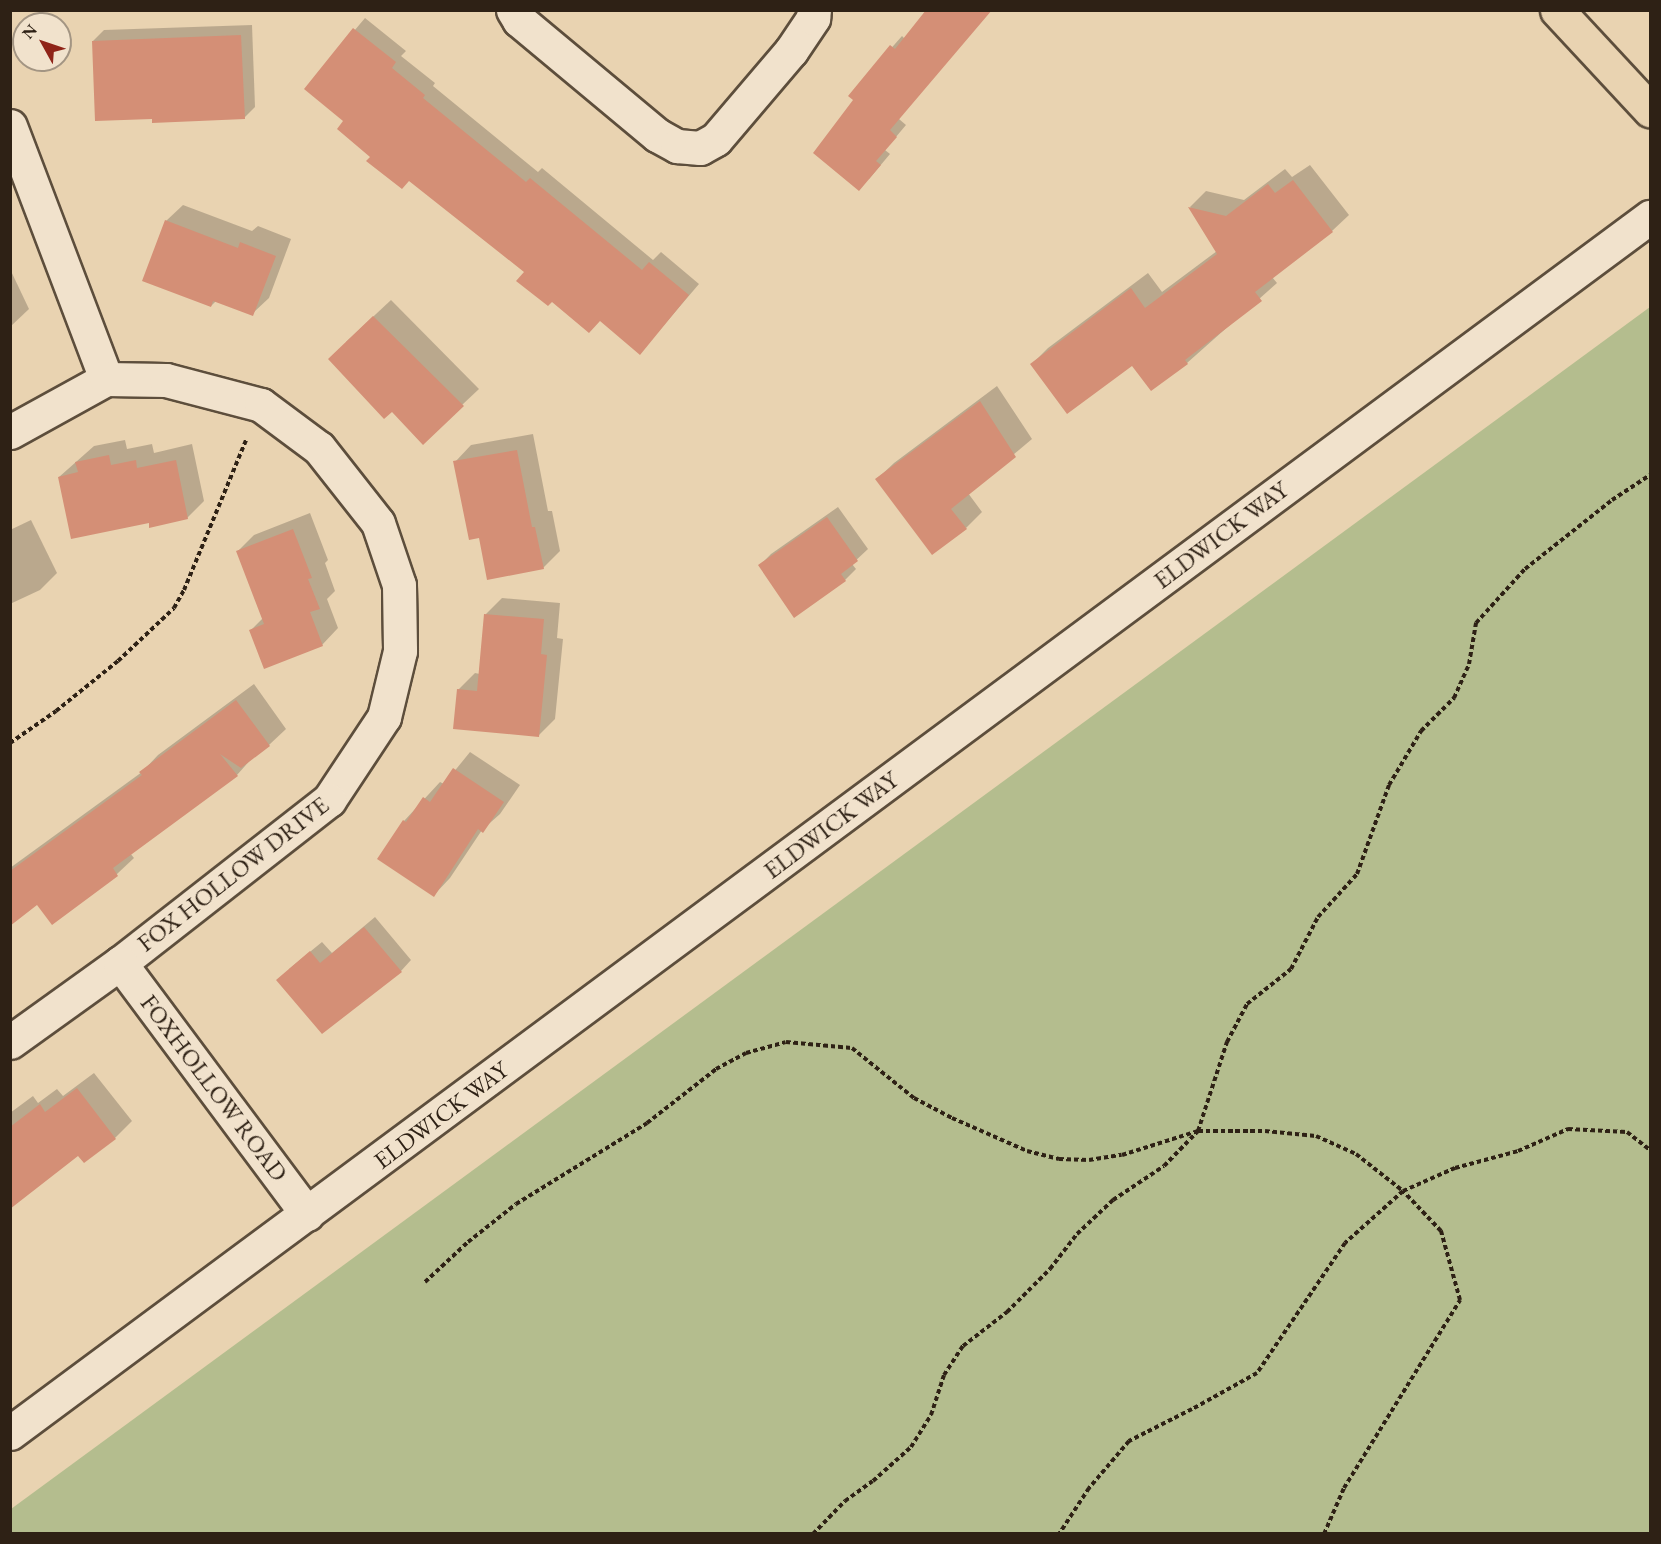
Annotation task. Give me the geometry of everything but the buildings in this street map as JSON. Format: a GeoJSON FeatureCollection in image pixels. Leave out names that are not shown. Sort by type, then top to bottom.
{"type":"FeatureCollection","features":[{"type":"Feature","properties":{"kind":"main road"},"geometry":{"type":"LineString","coordinates":[[1557,10],[1650,110]]}},
{"type":"Feature","properties":{"kind":"street"},"geometry":{"type":"LineString","coordinates":[[513,10],[519,20],[657,135],[677,146],[700,148],[716,139],[791,51],[813,18],[814,10]]}},
{"type":"Feature","properties":{"kind":"street"},"geometry":{"type":"LineString","coordinates":[[10,126],[106,379]]}},
{"type":"Feature","properties":{"kind":"street","name":"ELDWICK WAY"},"geometry":{"type":"LineString","coordinates":[[10,1433],[1650,217]]}},
{"type":"Feature","properties":{"kind":"street","name":"FOX HOLLOW DRIVE"},"geometry":{"type":"LineString","coordinates":[[10,432],[106,379],[166,380],[261,405],[319,448],[378,523],[399,585],[400,651],[384,717],[329,800],[120,963],[10,1042]]}},
{"type":"Feature","properties":{"kind":"street","name":"FOXHOLLOW ROAD"},"geometry":{"type":"LineString","coordinates":[[120,963],[307,1214]]}},
{"type":"Feature","properties":{"kind":"path"},"geometry":{"type":"LineString","coordinates":[[10,743],[56,711],[118,661],[174,608],[184,590],[261,405]]}},
{"type":"Feature","properties":{"kind":"path"},"geometry":{"type":"LineString","coordinates":[[813,1533],[845,1501],[873,1481],[910,1447],[931,1415],[944,1375],[963,1346],[1007,1312],[1050,1269],[1077,1234],[1113,1200],[1164,1166],[1198,1131],[1227,1042],[1247,1004],[1291,969],[1318,917],[1358,874],[1389,785],[1421,731],[1454,698],[1469,664],[1476,623],[1525,569],[1612,500],[1650,475]]}},
{"type":"Feature","properties":{"kind":"path"},"geometry":{"type":"LineString","coordinates":[[425,1282],[468,1242],[516,1204],[647,1123],[716,1070],[746,1053],[786,1042],[852,1048],[914,1098],[951,1118],[1027,1152],[1059,1159],[1089,1160],[1122,1155],[1198,1131],[1255,1131],[1316,1136],[1356,1154],[1403,1191],[1440,1231],[1460,1300],[1344,1488],[1324,1533]]}},
{"type":"Feature","properties":{"kind":"path"},"geometry":{"type":"LineString","coordinates":[[1059,1533],[1089,1488],[1129,1441],[1192,1410],[1257,1373],[1345,1243],[1403,1191],[1455,1168],[1518,1151],[1568,1130],[1627,1132],[1650,1149]]}},
{"type":"Feature","properties":{"kind":"green space"},"geometry":{"type":"Polygon","coordinates":[[[1650,307],[1650,1533],[11,1533],[11,1509],[1650,307]]]}}]}
